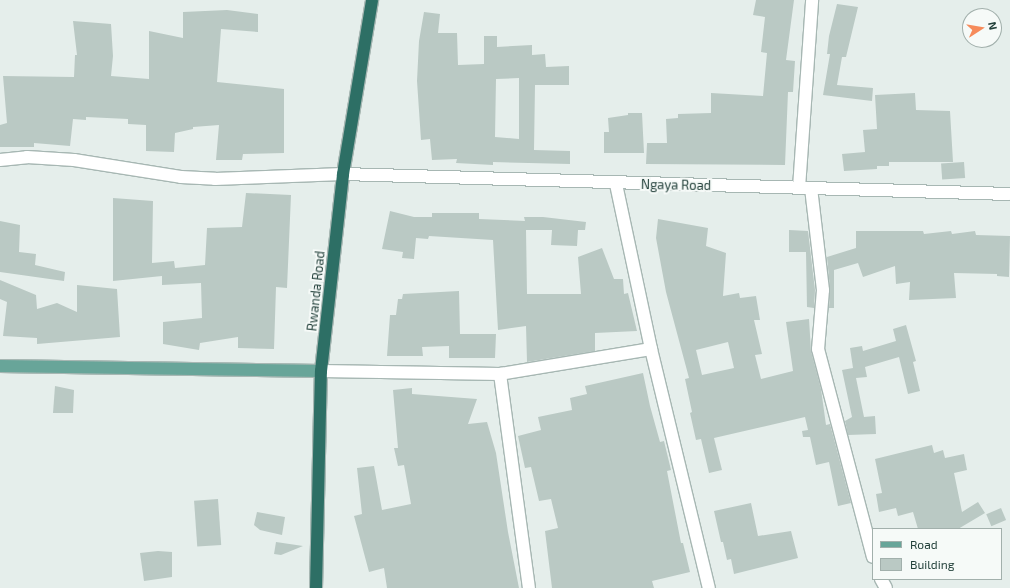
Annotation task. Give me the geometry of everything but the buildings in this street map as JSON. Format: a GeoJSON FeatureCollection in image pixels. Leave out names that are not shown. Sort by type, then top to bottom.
{"type":"FeatureCollection","features":[{"type":"Feature","properties":{"kind":"highway","name":"Rwanda Road"},"geometry":{"type":"LineString","coordinates":[[316,588],[321,371],[343,174],[372,0]]}},
{"type":"Feature","properties":{"kind":"main road"},"geometry":{"type":"LineString","coordinates":[[0,366],[321,371]]}},
{"type":"Feature","properties":{"kind":"street"},"geometry":{"type":"LineString","coordinates":[[812,0],[805,188],[823,290],[818,349],[872,553]]}},
{"type":"Feature","properties":{"kind":"street","name":"Ngaya Road"},"geometry":{"type":"LineString","coordinates":[[0,160],[27,157],[74,160],[181,177],[216,179],[343,174],[616,184],[1010,194]]}},
{"type":"Feature","properties":{"kind":"street"},"geometry":{"type":"LineString","coordinates":[[616,184],[652,349],[709,588]]}},
{"type":"Feature","properties":{"kind":"street"},"geometry":{"type":"LineString","coordinates":[[321,371],[500,374],[652,349]]}},
{"type":"Feature","properties":{"kind":"street"},"geometry":{"type":"LineString","coordinates":[[500,374],[529,588]]}}]}
